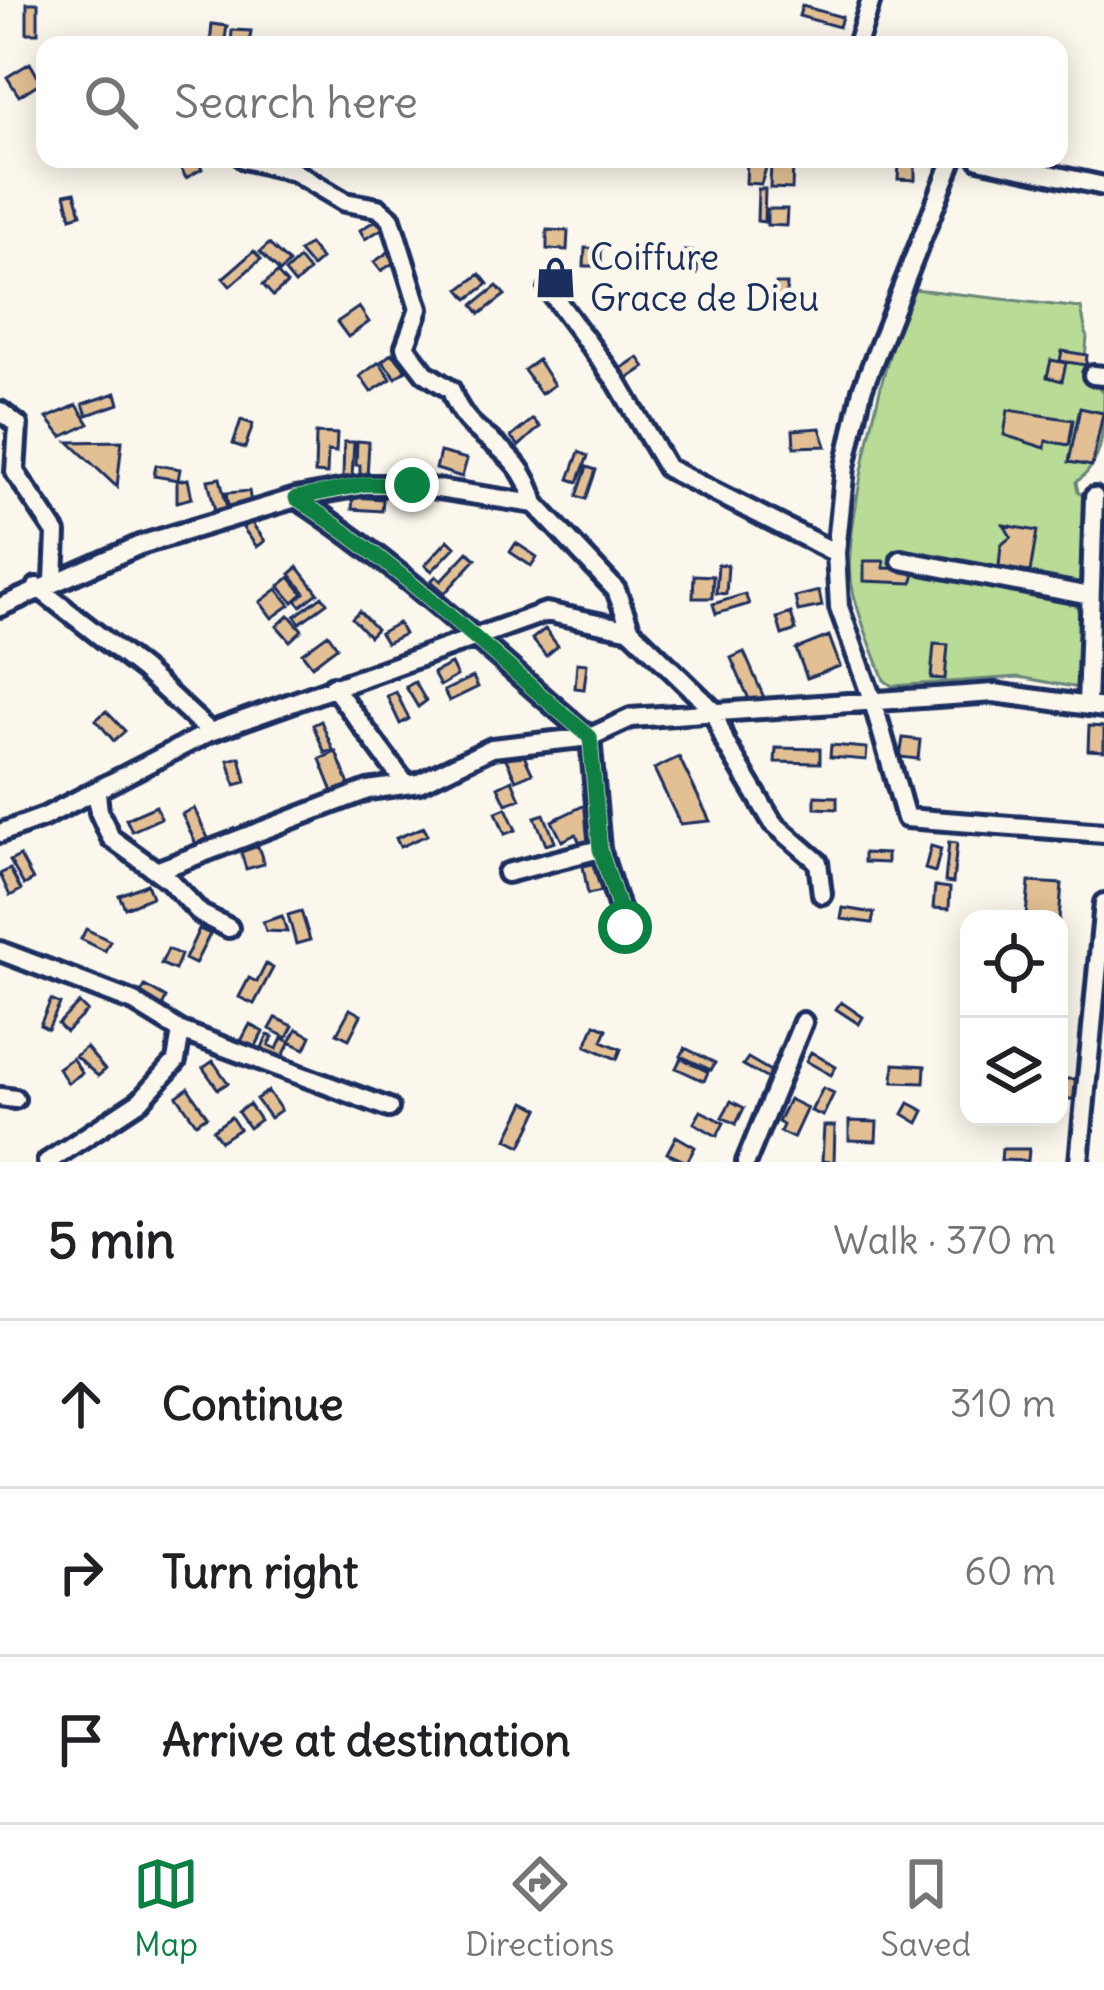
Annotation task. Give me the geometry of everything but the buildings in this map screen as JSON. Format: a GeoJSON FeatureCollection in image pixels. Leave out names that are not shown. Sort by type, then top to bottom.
{"type":"FeatureCollection","features":[{"type":"Feature","properties":{"kind":"street"},"geometry":{"type":"LineString","coordinates":[[860,36],[871,0]]}},
{"type":"Feature","properties":{"kind":"street"},"geometry":{"type":"LineString","coordinates":[[281,168],[346,202],[378,208],[391,219],[419,309],[405,347],[425,373],[451,390],[457,412],[507,450],[528,476],[536,504],[607,578],[631,630],[713,710],[726,744],[773,823],[818,862],[822,894]]}},
{"type":"Feature","properties":{"kind":"street"},"geometry":{"type":"LineString","coordinates":[[949,168],[862,390],[845,466],[836,553],[839,607],[874,705],[906,818],[1104,833]]}},
{"type":"Feature","properties":{"kind":"street"},"geometry":{"type":"LineString","coordinates":[[1021,168],[1104,186]]}},
{"type":"Feature","properties":{"kind":"street"},"geometry":{"type":"LineString","coordinates":[[549,290],[597,362],[617,382],[667,468],[836,553]]}},
{"type":"Feature","properties":{"kind":"street"},"geometry":{"type":"LineString","coordinates":[[0,411],[18,425],[15,472],[56,533],[45,583]]}},
{"type":"Feature","properties":{"kind":"street"},"geometry":{"type":"LineString","coordinates":[[0,607],[45,583],[140,545],[296,498],[366,484],[412,485],[536,504]]}},
{"type":"Feature","properties":{"kind":"street"},"geometry":{"type":"LineString","coordinates":[[156,871],[349,796],[404,782],[419,783],[492,748],[590,737],[631,718],[713,710],[874,705],[994,693],[1096,707],[1090,596],[1098,529],[1094,497]]}},
{"type":"Feature","properties":{"kind":"street"},"geometry":{"type":"LineString","coordinates":[[296,498],[415,582],[468,637],[590,737],[600,849],[625,927]]}},
{"type":"Feature","properties":{"kind":"street"},"geometry":{"type":"LineString","coordinates":[[901,560],[1090,596]]}},
{"type":"Feature","properties":{"kind":"street"},"geometry":{"type":"LineString","coordinates":[[45,583],[210,732]]}},
{"type":"Feature","properties":{"kind":"street"},"geometry":{"type":"LineString","coordinates":[[0,833],[97,791],[210,732],[468,637],[546,612],[631,630]]}},
{"type":"Feature","properties":{"kind":"street"},"geometry":{"type":"LineString","coordinates":[[332,686],[404,782]]}},
{"type":"Feature","properties":{"kind":"street"},"geometry":{"type":"LineString","coordinates":[[97,791],[98,812],[111,838],[156,871],[201,914],[229,928]]}},
{"type":"Feature","properties":{"kind":"street"},"geometry":{"type":"LineString","coordinates":[[507,873],[600,849]]}},
{"type":"Feature","properties":{"kind":"street"},"geometry":{"type":"LineString","coordinates":[[1079,1162],[1104,903]]}},
{"type":"Feature","properties":{"kind":"street"},"geometry":{"type":"LineString","coordinates":[[0,950],[158,1013],[182,1031],[389,1108]]}},
{"type":"Feature","properties":{"kind":"street"},"geometry":{"type":"LineString","coordinates":[[746,1162],[803,1022]]}},
{"type":"Feature","properties":{"kind":"street"},"geometry":{"type":"LineString","coordinates":[[47,1162],[140,1102],[176,1060],[182,1031]]}},
{"type":"Feature","properties":{"kind":"green space"},"geometry":{"type":"Polygon","coordinates":[[[914,289],[1081,308],[1087,338],[1083,377],[1104,392],[1097,455],[1076,482],[1078,492],[1104,512],[1104,577],[1086,577],[1095,691],[1019,677],[892,686],[884,680],[856,602],[850,552],[861,475],[882,384],[914,289]]]}},
{"type":"Feature","properties":{"kind":"place","name":"Coiffure Grace de Dieu"},"geometry":{"type":"Point","coordinates":[556,278]}},
{"type":"Feature","properties":{"kind":"route"},"geometry":{"type":"LineString","coordinates":[[412,485],[366,484],[296,498],[415,582],[468,637],[590,737],[600,849],[625,927]]}}]}
